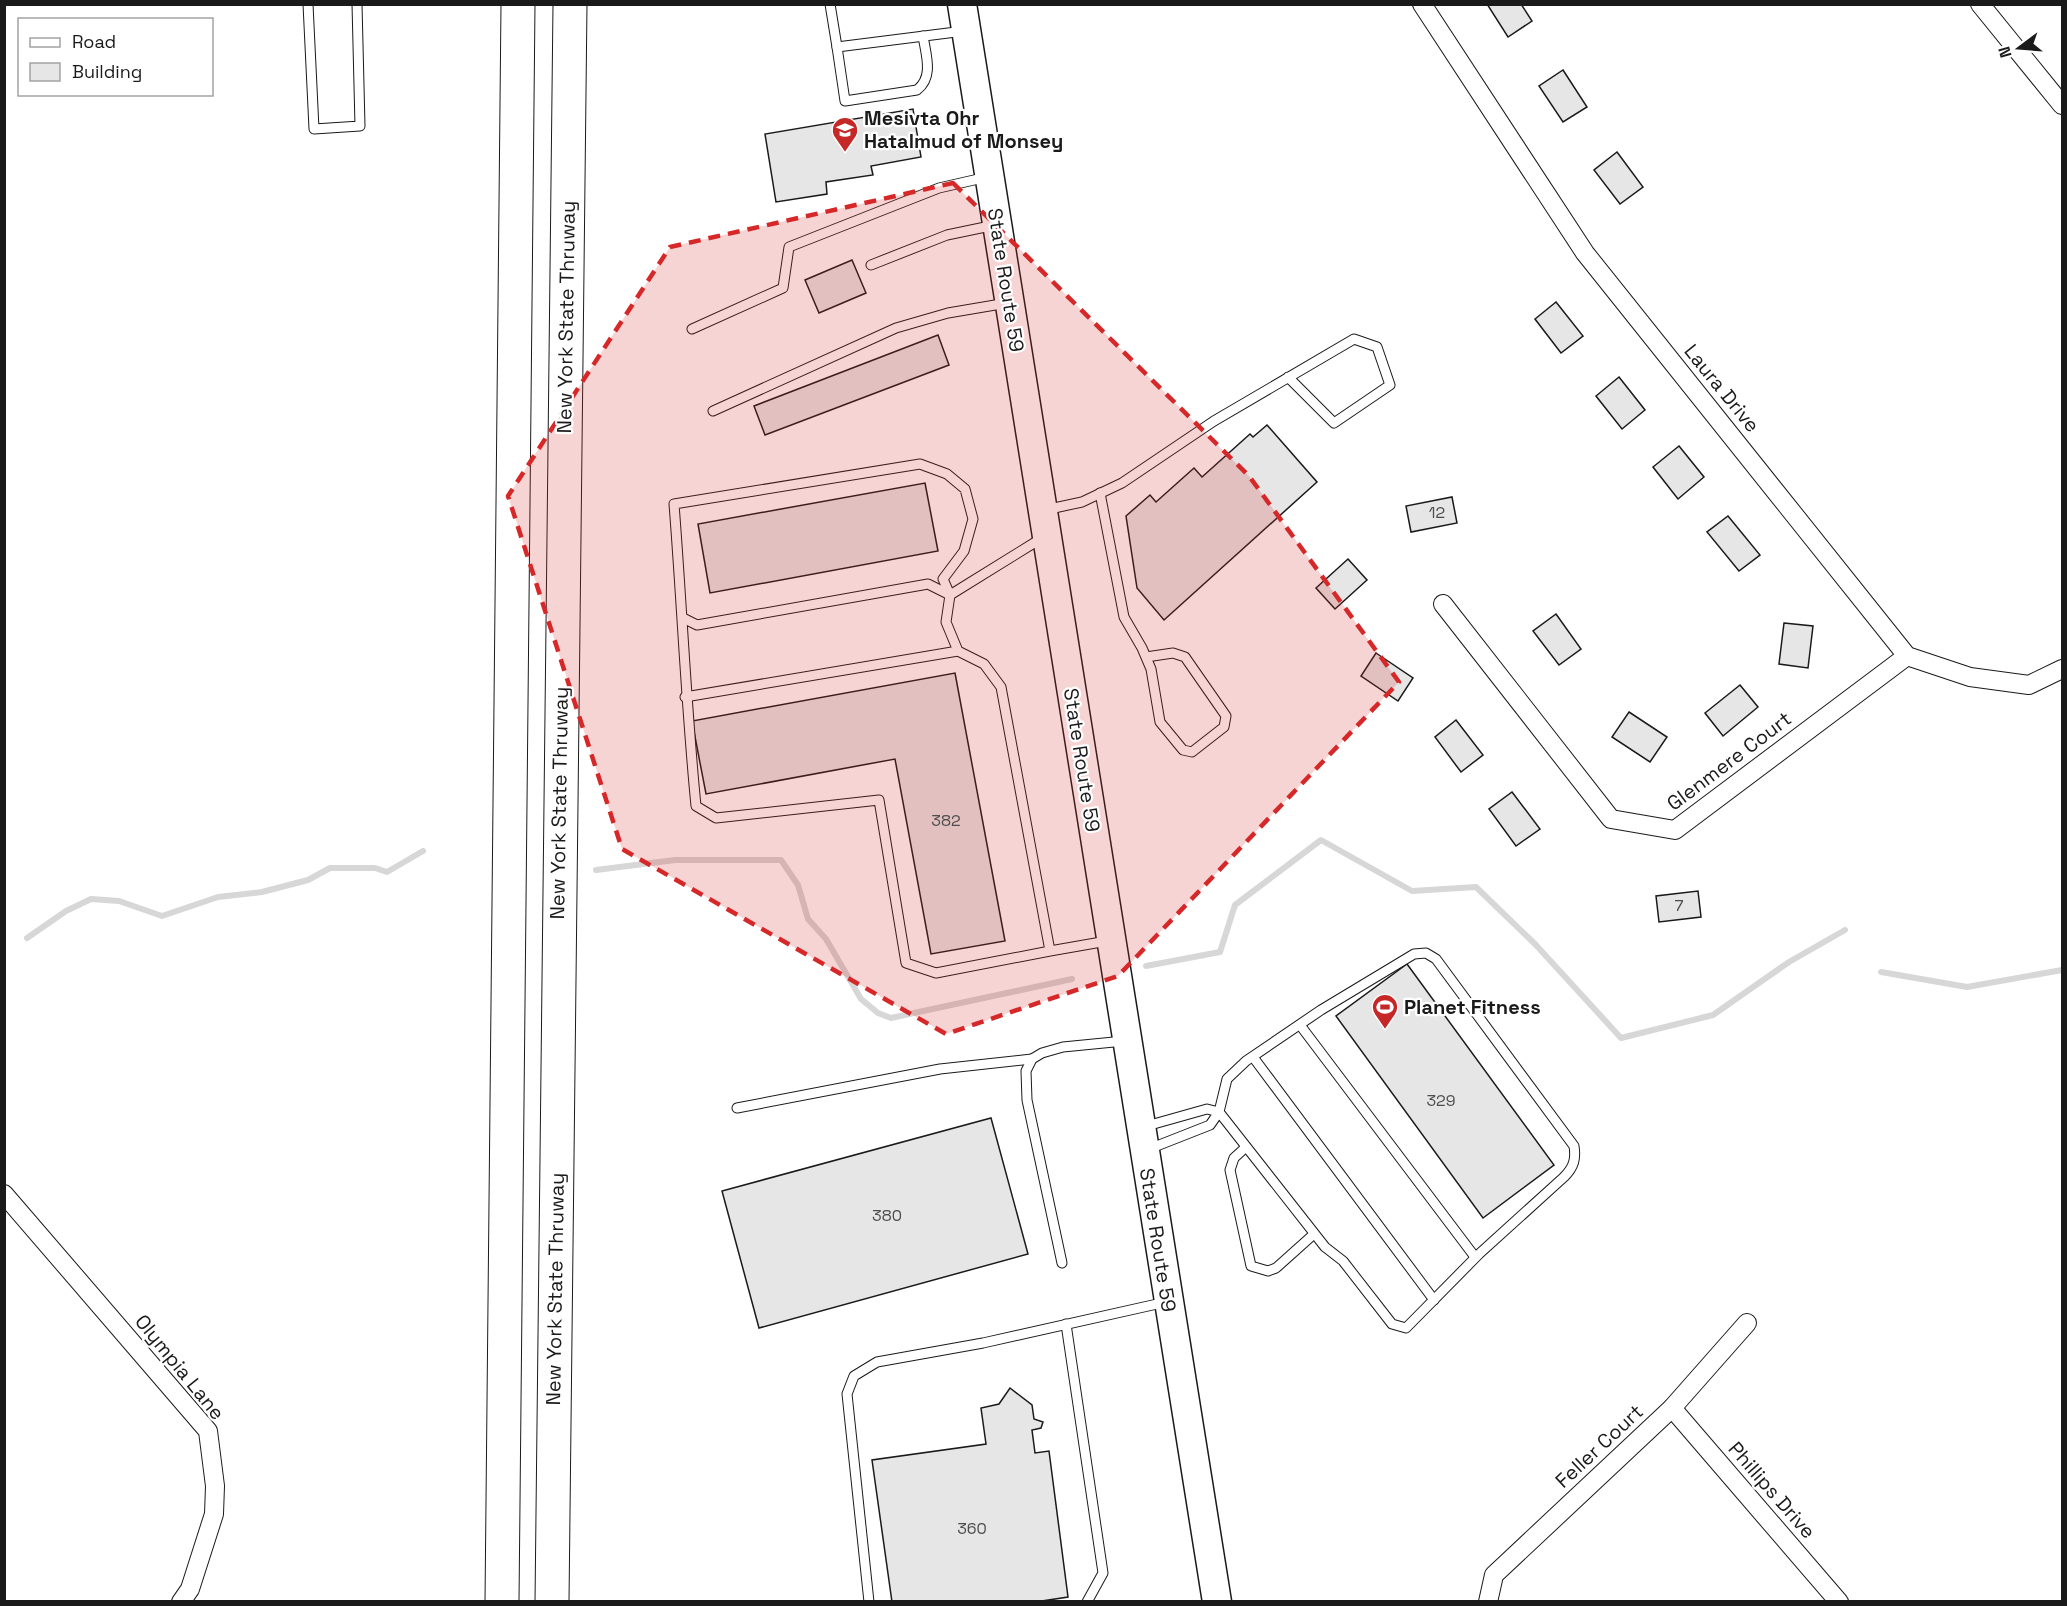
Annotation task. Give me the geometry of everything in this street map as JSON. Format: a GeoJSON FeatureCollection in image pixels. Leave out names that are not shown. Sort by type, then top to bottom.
{"type":"FeatureCollection","features":[{"type":"Feature","properties":{"kind":"highway"},"geometry":{"type":"LineString","coordinates":[[502,1602],[518,4]]}},
{"type":"Feature","properties":{"kind":"highway","name":"New York State Thruway"},"geometry":{"type":"LineString","coordinates":[[552,1602],[570,4]]}},
{"type":"Feature","properties":{"kind":"main road","name":"State Route 59"},"geometry":{"type":"LineString","coordinates":[[964,18],[1217,1602]]}},
{"type":"Feature","properties":{"kind":"street","name":"Laura Drive"},"geometry":{"type":"LineString","coordinates":[[1422,4],[1585,254],[1907,656]]}},
{"type":"Feature","properties":{"kind":"street"},"geometry":{"type":"LineString","coordinates":[[1980,4],[2062,105]]}},
{"type":"Feature","properties":{"kind":"street","name":"Glenmere Court"},"geometry":{"type":"LineString","coordinates":[[1443,604],[1611,819],[1675,830],[1907,656]]}},
{"type":"Feature","properties":{"kind":"street"},"geometry":{"type":"LineString","coordinates":[[1907,656],[1970,677],[2029,685],[2062,669]]}},
{"type":"Feature","properties":{"kind":"street","name":"Olympia Lane"},"geometry":{"type":"LineString","coordinates":[[4,1194],[208,1431],[215,1486],[214,1514],[201,1558],[187,1596],[182,1602]]}},
{"type":"Feature","properties":{"kind":"street","name":"Feller Court"},"geometry":{"type":"LineString","coordinates":[[1488,1602],[1494,1575],[1672,1408],[1747,1323]]}},
{"type":"Feature","properties":{"kind":"street","name":"Phillips Drive"},"geometry":{"type":"LineString","coordinates":[[1672,1408],[1839,1602]]}},
{"type":"Feature","properties":{"kind":"lane"},"geometry":{"type":"LineString","coordinates":[[308,4],[314,129],[360,126],[357,4]]}},
{"type":"Feature","properties":{"kind":"lane"},"geometry":{"type":"LineString","coordinates":[[830,4],[845,101],[917,90],[924,85],[928,76],[923,36]]}},
{"type":"Feature","properties":{"kind":"lane"},"geometry":{"type":"LineString","coordinates":[[837,47],[923,36],[964,18]]}},
{"type":"Feature","properties":{"kind":"lane"},"geometry":{"type":"LineString","coordinates":[[692,329],[783,288],[789,247],[939,188],[990,176]]}},
{"type":"Feature","properties":{"kind":"lane"},"geometry":{"type":"LineString","coordinates":[[871,265],[947,235],[997,225]]}},
{"type":"Feature","properties":{"kind":"lane"},"geometry":{"type":"LineString","coordinates":[[713,411],[896,328],[948,313],[1009,302]]}},
{"type":"Feature","properties":{"kind":"lane"},"geometry":{"type":"LineString","coordinates":[[950,596],[1044,523],[1122,483],[1214,421],[1288,377],[1354,339],[1377,347],[1390,385],[1334,423],[1288,377]]}},
{"type":"Feature","properties":{"kind":"lane"},"geometry":{"type":"LineString","coordinates":[[958,651],[946,622],[950,596],[942,579],[964,551],[973,519],[965,489],[947,474],[920,464],[674,504],[683,618],[685,697],[696,806],[716,818],[879,800],[906,963],[936,973],[1110,940]]}},
{"type":"Feature","properties":{"kind":"lane"},"geometry":{"type":"LineString","coordinates":[[1100,493],[1124,617],[1151,669],[1160,722],[1183,750],[1192,752],[1224,727],[1226,716],[1185,657],[1173,653],[1146,657]]}},
{"type":"Feature","properties":{"kind":"lane"},"geometry":{"type":"LineString","coordinates":[[683,618],[697,624],[928,584],[950,596]]}},
{"type":"Feature","properties":{"kind":"lane"},"geometry":{"type":"LineString","coordinates":[[685,697],[958,651],[984,664],[1001,687],[1050,951]]}},
{"type":"Feature","properties":{"kind":"lane"},"geometry":{"type":"LineString","coordinates":[[1142,1139],[1207,1109],[1219,1112],[1325,1247],[1343,1261],[1392,1324],[1406,1328],[1475,1257],[1564,1177],[1571,1170],[1576,1158],[1574,1146],[1436,958],[1426,953],[1414,954],[1253,1056],[1227,1080],[1219,1112],[1210,1125],[1142,1139]]}},
{"type":"Feature","properties":{"kind":"lane"},"geometry":{"type":"LineString","coordinates":[[1300,1025],[1475,1257]]}},
{"type":"Feature","properties":{"kind":"lane"},"geometry":{"type":"LineString","coordinates":[[737,1108],[940,1069],[1032,1059],[1042,1053],[1063,1047],[1126,1041]]}},
{"type":"Feature","properties":{"kind":"lane"},"geometry":{"type":"LineString","coordinates":[[1253,1056],[1434,1300]]}},
{"type":"Feature","properties":{"kind":"lane"},"geometry":{"type":"LineString","coordinates":[[1032,1059],[1026,1071],[1028,1100],[1062,1263]]}},
{"type":"Feature","properties":{"kind":"lane"},"geometry":{"type":"LineString","coordinates":[[1246,1147],[1234,1158],[1230,1170],[1251,1266],[1258,1270],[1268,1271],[1276,1268],[1314,1234]]}},
{"type":"Feature","properties":{"kind":"lane"},"geometry":{"type":"LineString","coordinates":[[869,1602],[847,1394],[854,1376],[877,1362],[1168,1301]]}},
{"type":"Feature","properties":{"kind":"lane"},"geometry":{"type":"LineString","coordinates":[[1065,1324],[1103,1573],[1087,1602]]}},
{"type":"Feature","properties":{"kind":"highlighted area"},"geometry":{"type":"Polygon","coordinates":[[[953,183],[1249,476],[1399,682],[1118,976],[946,1034],[622,849],[508,496],[670,247],[953,183]]]}},
{"type":"Feature","properties":{"kind":"building"},"geometry":{"type":"Polygon","coordinates":[[[1487,4],[1521,4],[1532,21],[1508,37],[1487,4]]]}},
{"type":"Feature","properties":{"kind":"building"},"geometry":{"type":"Polygon","coordinates":[[[1563,70],[1587,107],[1563,122],[1539,86],[1563,70]]]}},
{"type":"Feature","properties":{"kind":"building"},"geometry":{"type":"Polygon","coordinates":[[[913,109],[921,157],[871,166],[873,175],[826,182],[827,194],[776,202],[765,134],[913,109]]]}},
{"type":"Feature","properties":{"kind":"building"},"geometry":{"type":"Polygon","coordinates":[[[1617,152],[1643,187],[1620,204],[1594,170],[1617,152]]]}},
{"type":"Feature","properties":{"kind":"building"},"geometry":{"type":"Polygon","coordinates":[[[852,260],[866,293],[819,313],[805,280],[852,260]]]}},
{"type":"Feature","properties":{"kind":"building"},"geometry":{"type":"Polygon","coordinates":[[[1556,302],[1583,336],[1561,353],[1535,319],[1556,302]]]}},
{"type":"Feature","properties":{"kind":"building"},"geometry":{"type":"Polygon","coordinates":[[[938,335],[949,365],[765,435],[754,406],[938,335]]]}},
{"type":"Feature","properties":{"kind":"building"},"geometry":{"type":"Polygon","coordinates":[[[1619,377],[1645,410],[1622,429],[1596,396],[1619,377]]]}},
{"type":"Feature","properties":{"kind":"building"},"geometry":{"type":"Polygon","coordinates":[[[1267,425],[1317,482],[1164,620],[1137,588],[1126,516],[1150,495],[1156,502],[1194,468],[1202,477],[1250,434],[1253,437],[1267,425]]]}},
{"type":"Feature","properties":{"kind":"building"},"geometry":{"type":"Polygon","coordinates":[[[1679,446],[1704,477],[1678,499],[1653,467],[1679,446]]]}},
{"type":"Feature","properties":{"kind":"building"},"geometry":{"type":"Polygon","coordinates":[[[925,483],[938,551],[710,593],[698,524],[925,483]]]}},
{"type":"Feature","properties":{"kind":"building"},"geometry":{"type":"Polygon","coordinates":[[[1452,497],[1457,523],[1411,532],[1406,506],[1452,497]]]}},
{"type":"Feature","properties":{"kind":"building"},"geometry":{"type":"Polygon","coordinates":[[[1728,516],[1760,555],[1739,571],[1707,532],[1728,516]]]}},
{"type":"Feature","properties":{"kind":"building"},"geometry":{"type":"Polygon","coordinates":[[[1348,559],[1367,580],[1335,609],[1316,588],[1348,559]]]}},
{"type":"Feature","properties":{"kind":"building"},"geometry":{"type":"Polygon","coordinates":[[[1556,614],[1581,649],[1559,665],[1533,631],[1556,614]]]}},
{"type":"Feature","properties":{"kind":"building"},"geometry":{"type":"Polygon","coordinates":[[[1784,623],[1813,626],[1808,668],[1779,664],[1784,623]]]}},
{"type":"Feature","properties":{"kind":"building"},"geometry":{"type":"Polygon","coordinates":[[[1376,653],[1413,678],[1398,701],[1361,676],[1376,653]]]}},
{"type":"Feature","properties":{"kind":"building"},"geometry":{"type":"Polygon","coordinates":[[[955,673],[1005,941],[931,954],[895,759],[706,794],[692,721],[955,673]]]}},
{"type":"Feature","properties":{"kind":"building"},"geometry":{"type":"Polygon","coordinates":[[[1740,685],[1758,707],[1723,736],[1705,713],[1740,685]]]}},
{"type":"Feature","properties":{"kind":"building"},"geometry":{"type":"Polygon","coordinates":[[[1629,712],[1667,737],[1650,762],[1612,737],[1629,712]]]}},
{"type":"Feature","properties":{"kind":"building"},"geometry":{"type":"Polygon","coordinates":[[[1456,720],[1483,755],[1461,772],[1435,737],[1456,720]]]}},
{"type":"Feature","properties":{"kind":"building"},"geometry":{"type":"Polygon","coordinates":[[[1512,792],[1540,829],[1516,846],[1489,809],[1512,792]]]}},
{"type":"Feature","properties":{"kind":"building"},"geometry":{"type":"Polygon","coordinates":[[[1698,891],[1701,917],[1659,922],[1656,896],[1698,891]]]}},
{"type":"Feature","properties":{"kind":"building"},"geometry":{"type":"Polygon","coordinates":[[[1407,964],[1554,1165],[1483,1218],[1336,1016],[1407,964]]]}},
{"type":"Feature","properties":{"kind":"building"},"geometry":{"type":"Polygon","coordinates":[[[991,1118],[1028,1254],[759,1328],[722,1191],[991,1118]]]}},
{"type":"Feature","properties":{"kind":"building"},"geometry":{"type":"Polygon","coordinates":[[[1010,1388],[1032,1405],[1034,1419],[1043,1422],[1041,1428],[1032,1430],[1035,1453],[1049,1451],[1068,1597],[1035,1602],[892,1602],[872,1460],[986,1444],[981,1408],[999,1404],[1010,1388]]]}},
{"type":"Feature","properties":{"kind":"waterway"},"geometry":{"type":"LineString","coordinates":[[1146,966],[1220,952],[1235,905],[1321,840],[1412,891],[1476,887],[1535,944],[1621,1038],[1713,1015],[1789,962],[1845,930]]}},
{"type":"Feature","properties":{"kind":"waterway"},"geometry":{"type":"LineString","coordinates":[[27,938],[66,911],[91,899],[119,901],[162,916],[218,897],[262,892],[308,880],[330,868],[375,868],[387,872],[423,851]]}},
{"type":"Feature","properties":{"kind":"waterway"},"geometry":{"type":"LineString","coordinates":[[596,870],[675,860],[781,860],[798,885],[808,919],[826,939],[861,999],[878,1013],[891,1018],[1072,979]]}},
{"type":"Feature","properties":{"kind":"waterway"},"geometry":{"type":"LineString","coordinates":[[1881,972],[1967,987],[2062,970]]}},
{"type":"Feature","properties":{"kind":"place","name":"Mesivta Ohr Hatalmud of Monsey"},"geometry":{"type":"Point","coordinates":[845,153]}},
{"type":"Feature","properties":{"kind":"place","name":"Planet Fitness"},"geometry":{"type":"Point","coordinates":[1385,1030]}}]}
